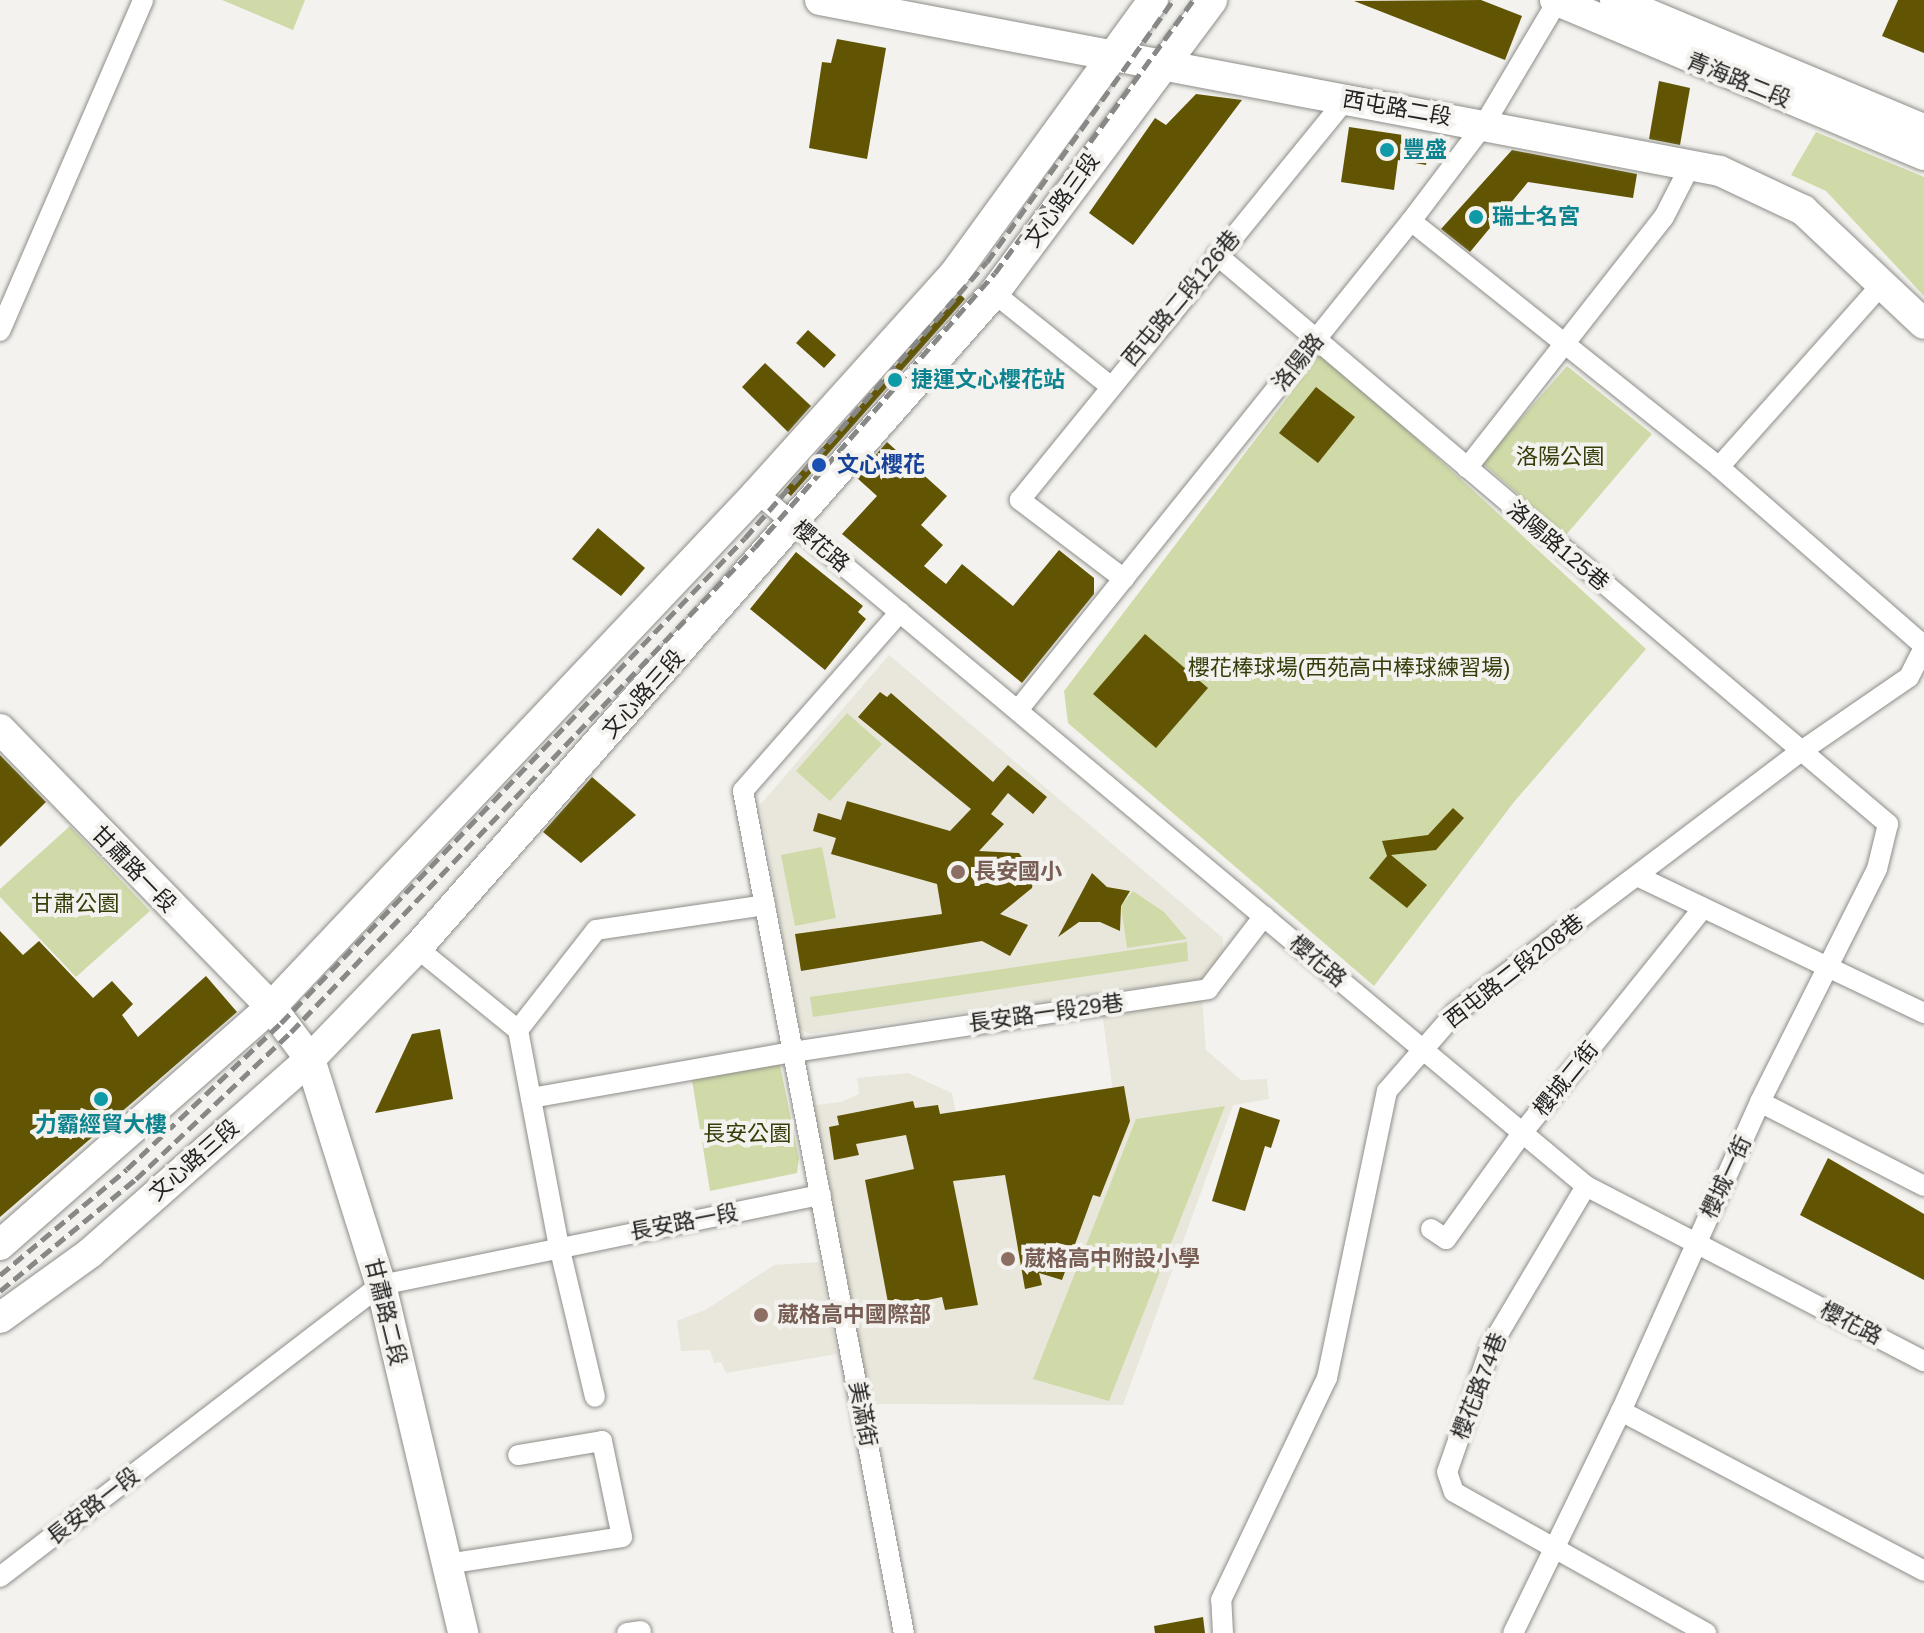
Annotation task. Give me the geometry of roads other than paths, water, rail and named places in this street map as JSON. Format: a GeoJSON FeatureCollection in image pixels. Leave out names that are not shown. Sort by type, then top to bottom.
{"type":"FeatureCollection","features":[{"type":"Feature","properties":{"kind":"main road","name":"西屯路二段"},"geometry":{"type":"LineString","coordinates":[[820,0],[899,7],[1113,59],[1485,123],[1684,161],[1788,201],[1820,223],[1924,324]]}},
{"type":"Feature","properties":{"kind":"main road","name":"文心路三段"},"geometry":{"type":"LineString","coordinates":[[0,1245],[271,1007],[757,493],[955,273],[1153,0]]}},
{"type":"Feature","properties":{"kind":"main road","name":"文心路三段"},"geometry":{"type":"LineString","coordinates":[[0,1318],[90,1253],[310,1059],[417,948],[994,293],[1212,0]]}},
{"type":"Feature","properties":{"kind":"main road","name":"青海路二段"},"geometry":{"type":"LineString","coordinates":[[1557,0],[1924,155]]}},
{"type":"Feature","properties":{"kind":"main road","name":"青海路二段"},"geometry":{"type":"LineString","coordinates":[[1615,0],[1924,129]]}},
{"type":"Feature","properties":{"kind":"main road","name":"甘肅路一段"},"geometry":{"type":"LineString","coordinates":[[0,729],[271,1007]]}},
{"type":"Feature","properties":{"kind":"main road","name":"甘肅路二段"},"geometry":{"type":"LineString","coordinates":[[271,1007],[310,1059],[381,1285],[463,1633]]}},
{"type":"Feature","properties":{"kind":"street"},"geometry":{"type":"LineString","coordinates":[[0,331],[143,0]]}},
{"type":"Feature","properties":{"kind":"street","name":"洛陽路"},"geometry":{"type":"LineString","coordinates":[[1018,710],[1411,221],[1485,123],[1557,0]]}},
{"type":"Feature","properties":{"kind":"street","name":"西屯路二段126巷"},"geometry":{"type":"LineString","coordinates":[[1124,579],[1020,500],[1109,385],[1346,99]]}},
{"type":"Feature","properties":{"kind":"street"},"geometry":{"type":"LineString","coordinates":[[1467,468],[1561,342],[1664,217],[1686,174],[1684,161]]}},
{"type":"Feature","properties":{"kind":"street"},"geometry":{"type":"LineString","coordinates":[[1411,221],[1719,467],[1924,647]]}},
{"type":"Feature","properties":{"kind":"street","name":"洛陽路125巷"},"geometry":{"type":"LineString","coordinates":[[1217,255],[1800,752]]}},
{"type":"Feature","properties":{"kind":"street"},"geometry":{"type":"LineString","coordinates":[[1719,467],[1882,284]]}},
{"type":"Feature","properties":{"kind":"street"},"geometry":{"type":"LineString","coordinates":[[994,293],[1109,385]]}},
{"type":"Feature","properties":{"kind":"street","name":"櫻花路"},"geometry":{"type":"LineString","coordinates":[[757,493],[1586,1186],[1924,1361]]}},
{"type":"Feature","properties":{"kind":"street"},"geometry":{"type":"LineString","coordinates":[[821,1195],[743,791],[900,612]]}},
{"type":"Feature","properties":{"kind":"street","name":"西屯路二段208巷"},"geometry":{"type":"LineString","coordinates":[[1223,1633],[1221,1600],[1327,1378],[1387,1091],[1456,1012],[1800,752],[1909,677],[1924,647]]}},
{"type":"Feature","properties":{"kind":"street","name":"櫻城一街"},"geometry":{"type":"LineString","coordinates":[[1513,1633],[1621,1411],[1760,1102],[1877,869],[1888,824],[1800,752]]}},
{"type":"Feature","properties":{"kind":"street"},"geometry":{"type":"LineString","coordinates":[[1637,876],[1924,1013]]}},
{"type":"Feature","properties":{"kind":"street"},"geometry":{"type":"LineString","coordinates":[[518,1030],[596,930],[765,905]]}},
{"type":"Feature","properties":{"kind":"street","name":"櫻城二街"},"geometry":{"type":"LineString","coordinates":[[1431,1229],[1446,1239],[1523,1132],[1702,909]]}},
{"type":"Feature","properties":{"kind":"street","name":"長安路一段29巷"},"geometry":{"type":"LineString","coordinates":[[531,1098],[793,1052],[1208,989],[1264,916]]}},
{"type":"Feature","properties":{"kind":"street"},"geometry":{"type":"LineString","coordinates":[[417,948],[518,1030],[559,1246],[595,1397]]}},
{"type":"Feature","properties":{"kind":"street"},"geometry":{"type":"LineString","coordinates":[[1760,1102],[1924,1186]]}},
{"type":"Feature","properties":{"kind":"street","name":"櫻花路74巷"},"geometry":{"type":"LineString","coordinates":[[1586,1186],[1491,1346],[1447,1472],[1454,1492],[1706,1633]]}},
{"type":"Feature","properties":{"kind":"street","name":"長安路一段"},"geometry":{"type":"LineString","coordinates":[[0,1577],[381,1285],[559,1246],[821,1195]]}},
{"type":"Feature","properties":{"kind":"street","name":"美滿街"},"geometry":{"type":"LineString","coordinates":[[821,1195],[904,1633]]}},
{"type":"Feature","properties":{"kind":"street"},"geometry":{"type":"LineString","coordinates":[[1621,1411],[1924,1571]]}},
{"type":"Feature","properties":{"kind":"street"},"geometry":{"type":"LineString","coordinates":[[446,1564],[622,1537],[602,1441],[518,1455]]}},
{"type":"Feature","properties":{"kind":"railway"},"geometry":{"type":"LineString","coordinates":[[0,1275],[127,1169],[281,1023],[745,538],[987,262],[1173,0]]}},
{"type":"Feature","properties":{"kind":"railway"},"geometry":{"type":"LineString","coordinates":[[0,1291],[136,1179],[291,1032],[755,547],[995,273],[1193,0]]}},
{"type":"Feature","properties":{"kind":"place","name":"豐盛"},"geometry":{"type":"Point","coordinates":[1387,150]}},
{"type":"Feature","properties":{"kind":"place","name":"瑞士名宮"},"geometry":{"type":"Point","coordinates":[1476,217]}},
{"type":"Feature","properties":{"kind":"place","name":"捷運文心櫻花站"},"geometry":{"type":"Point","coordinates":[895,380]}},
{"type":"Feature","properties":{"kind":"place","name":"文心櫻花"},"geometry":{"type":"Point","coordinates":[819,465]}},
{"type":"Feature","properties":{"kind":"place","name":"長安國小"},"geometry":{"type":"Point","coordinates":[958,872]}},
{"type":"Feature","properties":{"kind":"place","name":"力霸經貿大樓"},"geometry":{"type":"Point","coordinates":[101,1099]}},
{"type":"Feature","properties":{"kind":"place","name":"葳格高中附設小學"},"geometry":{"type":"Point","coordinates":[1008,1259]}},
{"type":"Feature","properties":{"kind":"place","name":"葳格高中國際部"},"geometry":{"type":"Point","coordinates":[761,1315]}},
{"type":"Feature","properties":{"kind":"park label","name":"洛陽公園"},"geometry":{"type":"Point","coordinates":[1560,457]}},
{"type":"Feature","properties":{"kind":"park label","name":"櫻花棒球場(西苑高中棒球練習場)"},"geometry":{"type":"Point","coordinates":[1349,668]}},
{"type":"Feature","properties":{"kind":"park label","name":"甘肅公園"},"geometry":{"type":"Point","coordinates":[75,904]}},
{"type":"Feature","properties":{"kind":"park label","name":"長安公園"},"geometry":{"type":"Point","coordinates":[747,1134]}}]}
